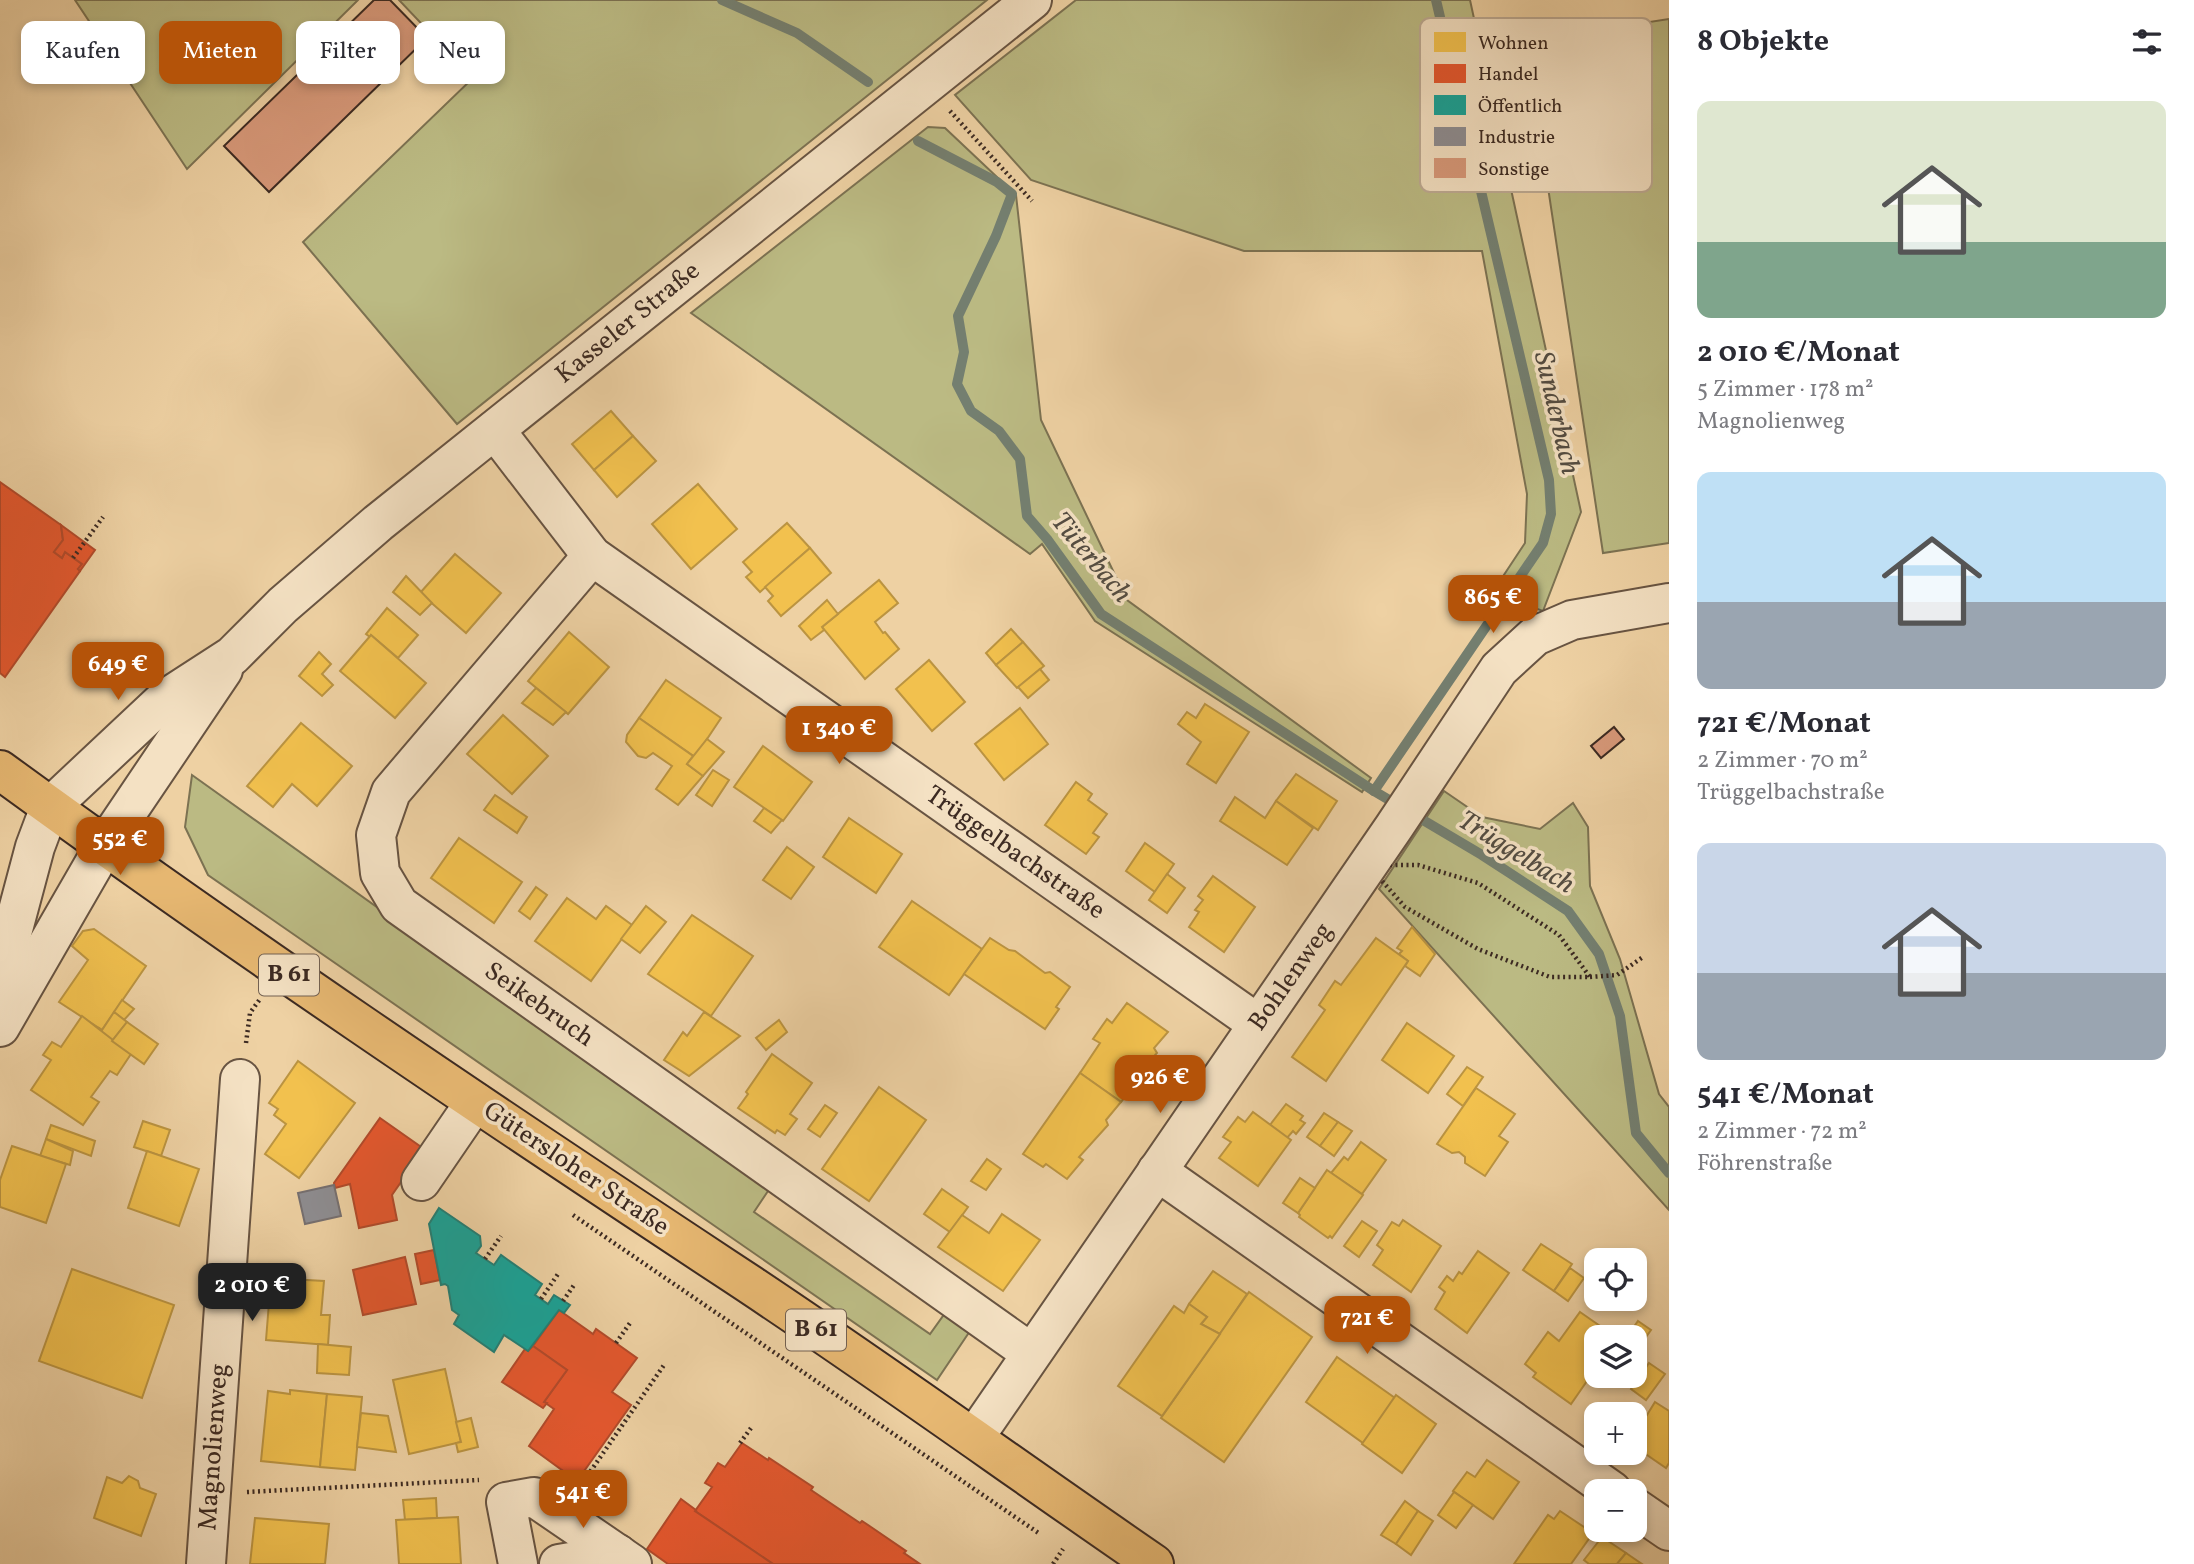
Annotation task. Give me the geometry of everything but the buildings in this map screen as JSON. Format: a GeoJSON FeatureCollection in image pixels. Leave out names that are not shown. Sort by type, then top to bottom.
{"type":"FeatureCollection","features":[{"type":"Feature","properties":{"kind":"main road","name":"Gütersloher Straße"},"geometry":{"type":"LineString","coordinates":[[0,770],[259,954],[475,1102],[727,1269],[1154,1564]]}},
{"type":"Feature","properties":{"kind":"street","name":"Kasseler Straße"},"geometry":{"type":"LineString","coordinates":[[0,1027],[105,845],[232,656],[283,605],[378,523],[1032,0]]}},
{"type":"Feature","properties":{"kind":"street","name":"Trüggelbachstraße"},"geometry":{"type":"LineString","coordinates":[[495,430],[592,556],[1258,1024]]}},
{"type":"Feature","properties":{"kind":"street","name":"Seikebruch"},"geometry":{"type":"LineString","coordinates":[[592,556],[391,792],[376,835],[380,873],[399,905],[1031,1353]]}},
{"type":"Feature","properties":{"kind":"street","name":"Bohlenweg"},"geometry":{"type":"LineString","coordinates":[[974,1438],[1368,865],[1499,669],[1535,636],[1572,620],[1669,603]]}},
{"type":"Feature","properties":{"kind":"street","name":"Kasseler Straße"},"geometry":{"type":"LineString","coordinates":[[50,807],[164,700],[232,656]]}},
{"type":"Feature","properties":{"kind":"street"},"geometry":{"type":"LineString","coordinates":[[0,978],[35,847],[50,807]]}},
{"type":"Feature","properties":{"kind":"street","name":"Magnolienweg"},"geometry":{"type":"LineString","coordinates":[[206,1564],[240,1079]]}},
{"type":"Feature","properties":{"kind":"street"},"geometry":{"type":"LineString","coordinates":[[421,1181],[475,1102]]}},
{"type":"Feature","properties":{"kind":"street"},"geometry":{"type":"LineString","coordinates":[[1157,1171],[1595,1479]]}},
{"type":"Feature","properties":{"kind":"street"},"geometry":{"type":"LineString","coordinates":[[517,1564],[506,1502],[534,1497],[625,1559]]}},
{"type":"Feature","properties":{"kind":"street"},"geometry":{"type":"LineString","coordinates":[[1647,1516],[1669,1531]]}},
{"type":"Feature","properties":{"kind":"street"},"geometry":{"type":"LineString","coordinates":[[559,1564],[625,1559]]}},
{"type":"Feature","properties":{"kind":"path"},"geometry":{"type":"LineString","coordinates":[[926,85],[1032,201]]}},
{"type":"Feature","properties":{"kind":"path"},"geometry":{"type":"LineString","coordinates":[[73,558],[103,517]]}},
{"type":"Feature","properties":{"kind":"path"},"geometry":{"type":"LineString","coordinates":[[1368,865],[1405,907],[1478,949],[1550,977],[1617,975],[1643,957]]}},
{"type":"Feature","properties":{"kind":"path"},"geometry":{"type":"LineString","coordinates":[[1368,865],[1418,865],[1478,883],[1559,935],[1590,977]]}},
{"type":"Feature","properties":{"kind":"path"},"geometry":{"type":"LineString","coordinates":[[240,1079],[250,1013],[261,999]]}},
{"type":"Feature","properties":{"kind":"path"},"geometry":{"type":"LineString","coordinates":[[485,1259],[501,1236]]}},
{"type":"Feature","properties":{"kind":"path"},"geometry":{"type":"LineString","coordinates":[[541,1299],[558,1274]]}},
{"type":"Feature","properties":{"kind":"path"},"geometry":{"type":"LineString","coordinates":[[563,1301],[574,1285]]}},
{"type":"Feature","properties":{"kind":"path"},"geometry":{"type":"LineString","coordinates":[[616,1343],[629,1323]]}},
{"type":"Feature","properties":{"kind":"path"},"geometry":{"type":"LineString","coordinates":[[560,1515],[664,1365]]}},
{"type":"Feature","properties":{"kind":"path"},"geometry":{"type":"LineString","coordinates":[[740,1443],[751,1428]]}},
{"type":"Feature","properties":{"kind":"path"},"geometry":{"type":"LineString","coordinates":[[210,1494],[481,1479]]}},
{"type":"Feature","properties":{"kind":"path"},"geometry":{"type":"LineString","coordinates":[[1053,1564],[1063,1549]]}},
{"type":"Feature","properties":{"kind":"shaded area"},"geometry":{"type":"Polygon","coordinates":[[[75,0],[358,0],[337,21],[296,21],[296,61],[282,75],[282,21],[159,21],[159,84],[273,84],[187,169],[131,84],[145,84],[145,21],[89,21],[75,0]]]}},
{"type":"Feature","properties":{"kind":"shaded area"},"geometry":{"type":"Polygon","coordinates":[[[399,0],[987,0],[457,424],[303,242],[467,84],[505,84],[505,21],[419,21],[399,0]]]}},
{"type":"Feature","properties":{"kind":"shaded area"},"geometry":{"type":"Polygon","coordinates":[[[1076,0],[1470,0],[1474,18],[1420,18],[1420,192],[1512,192],[1581,512],[1543,611],[1492,593],[1525,543],[1527,494],[1482,251],[1244,251],[1031,180],[955,95],[1076,0]]]}},
{"type":"Feature","properties":{"kind":"shaded area"},"geometry":{"type":"Polygon","coordinates":[[[1669,19],[1669,543],[1603,553],[1549,192],[1652,192],[1652,22],[1669,19]]]}},
{"type":"Feature","properties":{"kind":"shaded area"},"geometry":{"type":"Polygon","coordinates":[[[928,127],[945,128],[1016,195],[1041,420],[1127,600],[1371,778],[1362,792],[1095,621],[1042,544],[1030,554],[691,313],[928,127]]]}},
{"type":"Feature","properties":{"kind":"shaded area"},"geometry":{"type":"Polygon","coordinates":[[[192,775],[770,1188],[754,1212],[930,1334],[948,1309],[972,1328],[937,1380],[208,875],[185,827],[192,775]]]}},
{"type":"Feature","properties":{"kind":"shaded area"},"geometry":{"type":"Polygon","coordinates":[[[1444,791],[1482,817],[1540,829],[1573,803],[1588,827],[1590,886],[1620,959],[1659,1094],[1669,1107],[1669,1210],[1379,889],[1444,791]]]}},
{"type":"Feature","properties":{"kind":"waterway","name":"Tüterbach"},"geometry":{"type":"LineString","coordinates":[[722,0],[797,33],[868,82]]}},
{"type":"Feature","properties":{"kind":"waterway","name":"Sunderbach"},"geometry":{"type":"LineString","coordinates":[[1436,0],[1440,18]]}},
{"type":"Feature","properties":{"kind":"waterway","name":"Tüterbach"},"geometry":{"type":"LineString","coordinates":[[918,141],[997,182],[1012,194],[996,236],[958,316],[964,352],[957,384],[971,411],[999,431],[1020,459],[1027,516],[1047,539],[1101,614],[1374,791],[1482,855],[1568,911],[1599,954],[1620,1016],[1636,1133],[1669,1173]]}},
{"type":"Feature","properties":{"kind":"waterway","name":"Sunderbach"},"geometry":{"type":"LineString","coordinates":[[1374,791],[1543,543],[1551,514],[1549,480],[1481,192]]}},
{"type":"Feature","properties":{"kind":"water label","name":"Trüggelbach"},"geometry":{"type":"Point","coordinates":[1516,853]}}]}
